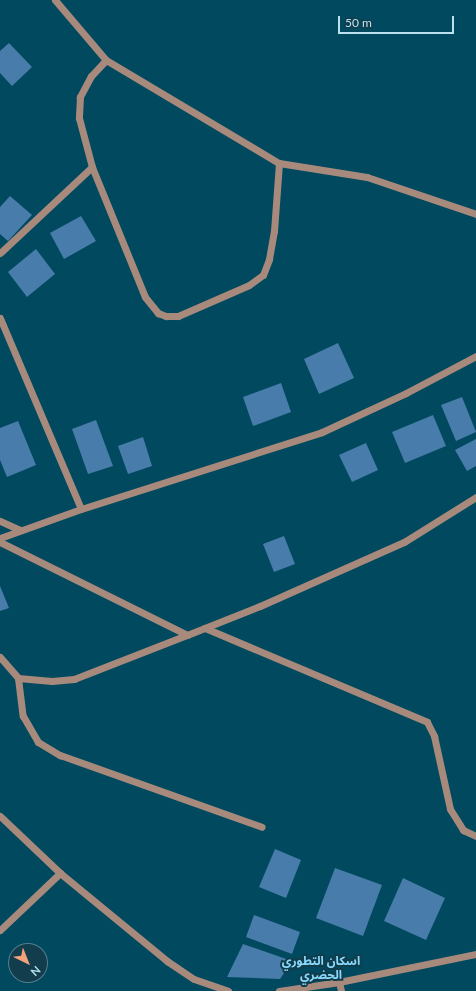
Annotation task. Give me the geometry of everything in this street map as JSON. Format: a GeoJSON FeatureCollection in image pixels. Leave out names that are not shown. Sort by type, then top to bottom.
{"type":"FeatureCollection","features":[{"type":"Feature","properties":{"kind":"street"},"geometry":{"type":"LineString","coordinates":[[55,0],[106,60],[279,163],[367,178],[476,214]]}},
{"type":"Feature","properties":{"kind":"street"},"geometry":{"type":"LineString","coordinates":[[106,60],[91,76],[80,97],[79,118],[92,166],[145,297],[158,313],[166,316],[178,316],[249,285],[263,275],[269,259],[274,231],[279,163]]}},
{"type":"Feature","properties":{"kind":"street"},"geometry":{"type":"LineString","coordinates":[[0,253],[92,166]]}},
{"type":"Feature","properties":{"kind":"street"},"geometry":{"type":"LineString","coordinates":[[0,318],[81,509]]}},
{"type":"Feature","properties":{"kind":"street"},"geometry":{"type":"LineString","coordinates":[[0,538],[81,509],[322,432],[406,393],[476,356]]}},
{"type":"Feature","properties":{"kind":"street"},"geometry":{"type":"LineString","coordinates":[[18,678],[52,681],[74,679],[205,628],[404,542],[476,497]]}},
{"type":"Feature","properties":{"kind":"street"},"geometry":{"type":"LineString","coordinates":[[0,521],[20,530]]}},
{"type":"Feature","properties":{"kind":"street"},"geometry":{"type":"LineString","coordinates":[[0,542],[187,635]]}},
{"type":"Feature","properties":{"kind":"street"},"geometry":{"type":"LineString","coordinates":[[205,628],[386,705],[416,715],[427,722],[434,736],[450,809],[463,830],[476,836]]}},
{"type":"Feature","properties":{"kind":"street"},"geometry":{"type":"LineString","coordinates":[[0,657],[18,678],[23,716],[38,742],[60,755],[262,827]]}},
{"type":"Feature","properties":{"kind":"street"},"geometry":{"type":"LineString","coordinates":[[0,816],[34,846],[60,874],[167,960],[194,979],[228,991]]}},
{"type":"Feature","properties":{"kind":"street"},"geometry":{"type":"LineString","coordinates":[[0,930],[60,874]]}},
{"type":"Feature","properties":{"kind":"street"},"geometry":{"type":"LineString","coordinates":[[279,991],[339,982],[476,954]]}},
{"type":"Feature","properties":{"kind":"street"},"geometry":{"type":"LineString","coordinates":[[339,982],[341,991]]}},
{"type":"Feature","properties":{"kind":"building"},"geometry":{"type":"Polygon","coordinates":[[[9,43],[32,67],[12,86],[0,73],[0,51],[9,43]]]}},
{"type":"Feature","properties":{"kind":"building"},"geometry":{"type":"Polygon","coordinates":[[[10,196],[32,215],[8,241],[0,234],[0,207],[10,196]]]}},
{"type":"Feature","properties":{"kind":"building"},"geometry":{"type":"Polygon","coordinates":[[[81,216],[96,241],[64,259],[50,233],[81,216]]]}},
{"type":"Feature","properties":{"kind":"building"},"geometry":{"type":"Polygon","coordinates":[[[36,249],[55,274],[27,297],[8,272],[36,249]]]}},
{"type":"Feature","properties":{"kind":"building"},"geometry":{"type":"Polygon","coordinates":[[[338,343],[354,378],[319,394],[304,359],[338,343]]]}},
{"type":"Feature","properties":{"kind":"building"},"geometry":{"type":"Polygon","coordinates":[[[281,383],[291,412],[253,426],[243,397],[281,383]]]}},
{"type":"Feature","properties":{"kind":"building"},"geometry":{"type":"Polygon","coordinates":[[[462,397],[476,432],[456,441],[441,405],[462,397]]]}},
{"type":"Feature","properties":{"kind":"building"},"geometry":{"type":"Polygon","coordinates":[[[433,415],[446,446],[405,463],[392,432],[433,415]]]}},
{"type":"Feature","properties":{"kind":"building"},"geometry":{"type":"Polygon","coordinates":[[[96,420],[113,466],[88,474],[72,429],[96,420]]]}},
{"type":"Feature","properties":{"kind":"building"},"geometry":{"type":"Polygon","coordinates":[[[18,421],[36,465],[7,477],[0,460],[0,428],[18,421]]]}},
{"type":"Feature","properties":{"kind":"building"},"geometry":{"type":"Polygon","coordinates":[[[143,437],[152,466],[128,474],[118,446],[143,437]]]}},
{"type":"Feature","properties":{"kind":"building"},"geometry":{"type":"Polygon","coordinates":[[[476,439],[476,466],[467,471],[455,450],[476,439]]]}},
{"type":"Feature","properties":{"kind":"building"},"geometry":{"type":"Polygon","coordinates":[[[366,443],[378,470],[352,482],[339,455],[366,443]]]}},
{"type":"Feature","properties":{"kind":"building"},"geometry":{"type":"Polygon","coordinates":[[[284,536],[295,564],[274,572],[263,544],[284,536]]]}},
{"type":"Feature","properties":{"kind":"building"},"geometry":{"type":"Polygon","coordinates":[[[0,586],[9,608],[0,611],[0,586]]]}},
{"type":"Feature","properties":{"kind":"building"},"geometry":{"type":"Polygon","coordinates":[[[275,849],[301,860],[286,898],[259,887],[275,849]]]}},
{"type":"Feature","properties":{"kind":"building"},"geometry":{"type":"Polygon","coordinates":[[[335,868],[382,885],[363,936],[316,918],[335,868]]]}},
{"type":"Feature","properties":{"kind":"building"},"geometry":{"type":"Polygon","coordinates":[[[403,878],[445,898],[426,940],[384,921],[403,878]]]}},
{"type":"Feature","properties":{"kind":"building"},"geometry":{"type":"Polygon","coordinates":[[[254,915],[300,932],[292,954],[246,937],[254,915]]]}},
{"type":"Feature","properties":{"kind":"building"},"geometry":{"type":"Polygon","coordinates":[[[243,944],[292,961],[280,979],[227,977],[243,944]]]}},
{"type":"Feature","properties":{"kind":"district","name":"اسكان التطوري الحضري"},"geometry":{"type":"Point","coordinates":[321,968]}}]}
